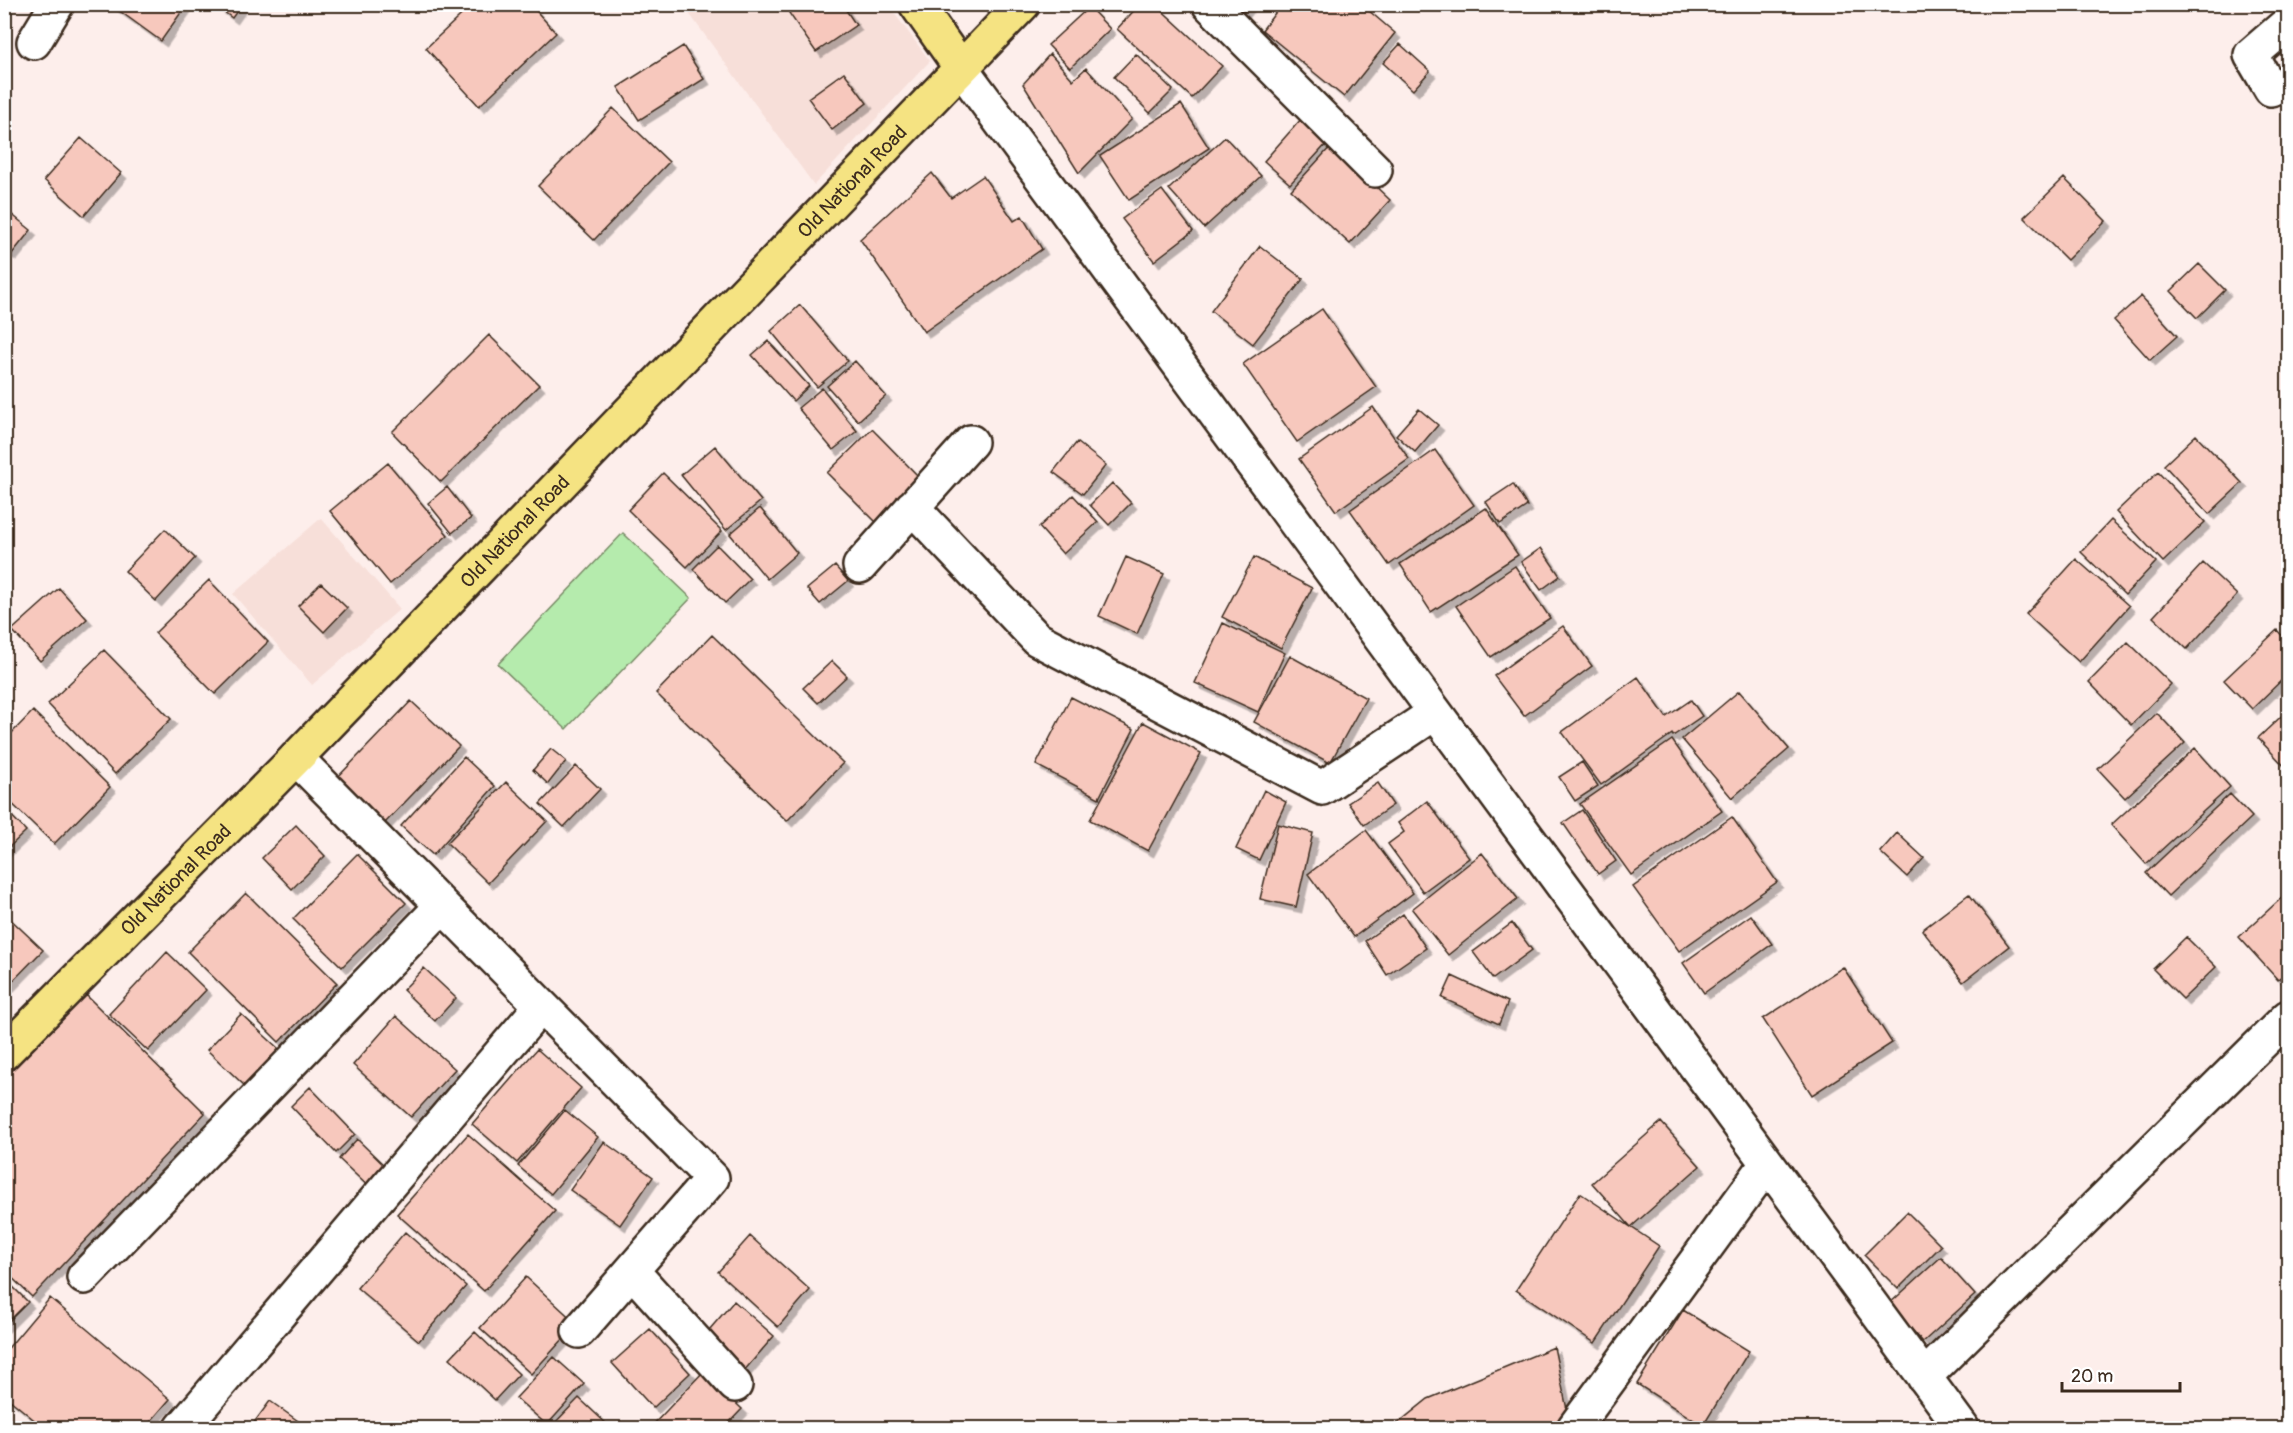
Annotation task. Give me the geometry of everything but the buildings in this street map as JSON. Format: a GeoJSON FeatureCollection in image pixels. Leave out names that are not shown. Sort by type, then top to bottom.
{"type":"FeatureCollection","features":[{"type":"Feature","properties":{"kind":"main road"},"geometry":{"type":"LineString","coordinates":[[916,4],[962,68]]}},
{"type":"Feature","properties":{"kind":"main road","name":"Old National Road"},"geometry":{"type":"LineString","coordinates":[[4,1053],[296,758],[1023,4]]}},
{"type":"Feature","properties":{"kind":"street"},"geometry":{"type":"LineString","coordinates":[[34,42],[57,4]]}},
{"type":"Feature","properties":{"kind":"street"},"geometry":{"type":"LineString","coordinates":[[1209,4],[1375,170]]}},
{"type":"Feature","properties":{"kind":"street"},"geometry":{"type":"LineString","coordinates":[[2283,4],[2289,11]]}},
{"type":"Feature","properties":{"kind":"street"},"geometry":{"type":"LineString","coordinates":[[2271,89],[2251,55],[2289,23]]}},
{"type":"Feature","properties":{"kind":"street"},"geometry":{"type":"LineString","coordinates":[[962,68],[1962,1428]]}},
{"type":"Feature","properties":{"kind":"street"},"geometry":{"type":"LineString","coordinates":[[860,566],[971,441]]}},
{"type":"Feature","properties":{"kind":"street"},"geometry":{"type":"LineString","coordinates":[[912,507],[1037,639],[1322,788],[1436,712]]}},
{"type":"Feature","properties":{"kind":"street"},"geometry":{"type":"LineString","coordinates":[[296,758],[712,1178],[579,1331]]}},
{"type":"Feature","properties":{"kind":"street"},"geometry":{"type":"LineString","coordinates":[[84,1277],[442,906]]}},
{"type":"Feature","properties":{"kind":"street"},"geometry":{"type":"LineString","coordinates":[[182,1428],[541,1006]]}},
{"type":"Feature","properties":{"kind":"street"},"geometry":{"type":"LineString","coordinates":[[1924,1377],[2289,1017]]}},
{"type":"Feature","properties":{"kind":"street"},"geometry":{"type":"LineString","coordinates":[[1574,1428],[1767,1164]]}},
{"type":"Feature","properties":{"kind":"street"},"geometry":{"type":"LineString","coordinates":[[632,1271],[735,1386]]}},
{"type":"Feature","properties":{"kind":"shaded area"},"geometry":{"type":"Polygon","coordinates":[[[683,5],[888,5],[930,61],[814,185],[683,5]]]}},
{"type":"Feature","properties":{"kind":"shaded area"},"geometry":{"type":"Polygon","coordinates":[[[321,518],[400,609],[312,685],[233,594],[321,518]]]}},
{"type":"Feature","properties":{"kind":"green space"},"geometry":{"type":"Polygon","coordinates":[[[623,533],[691,598],[566,729],[498,664],[623,533]]]}}]}
